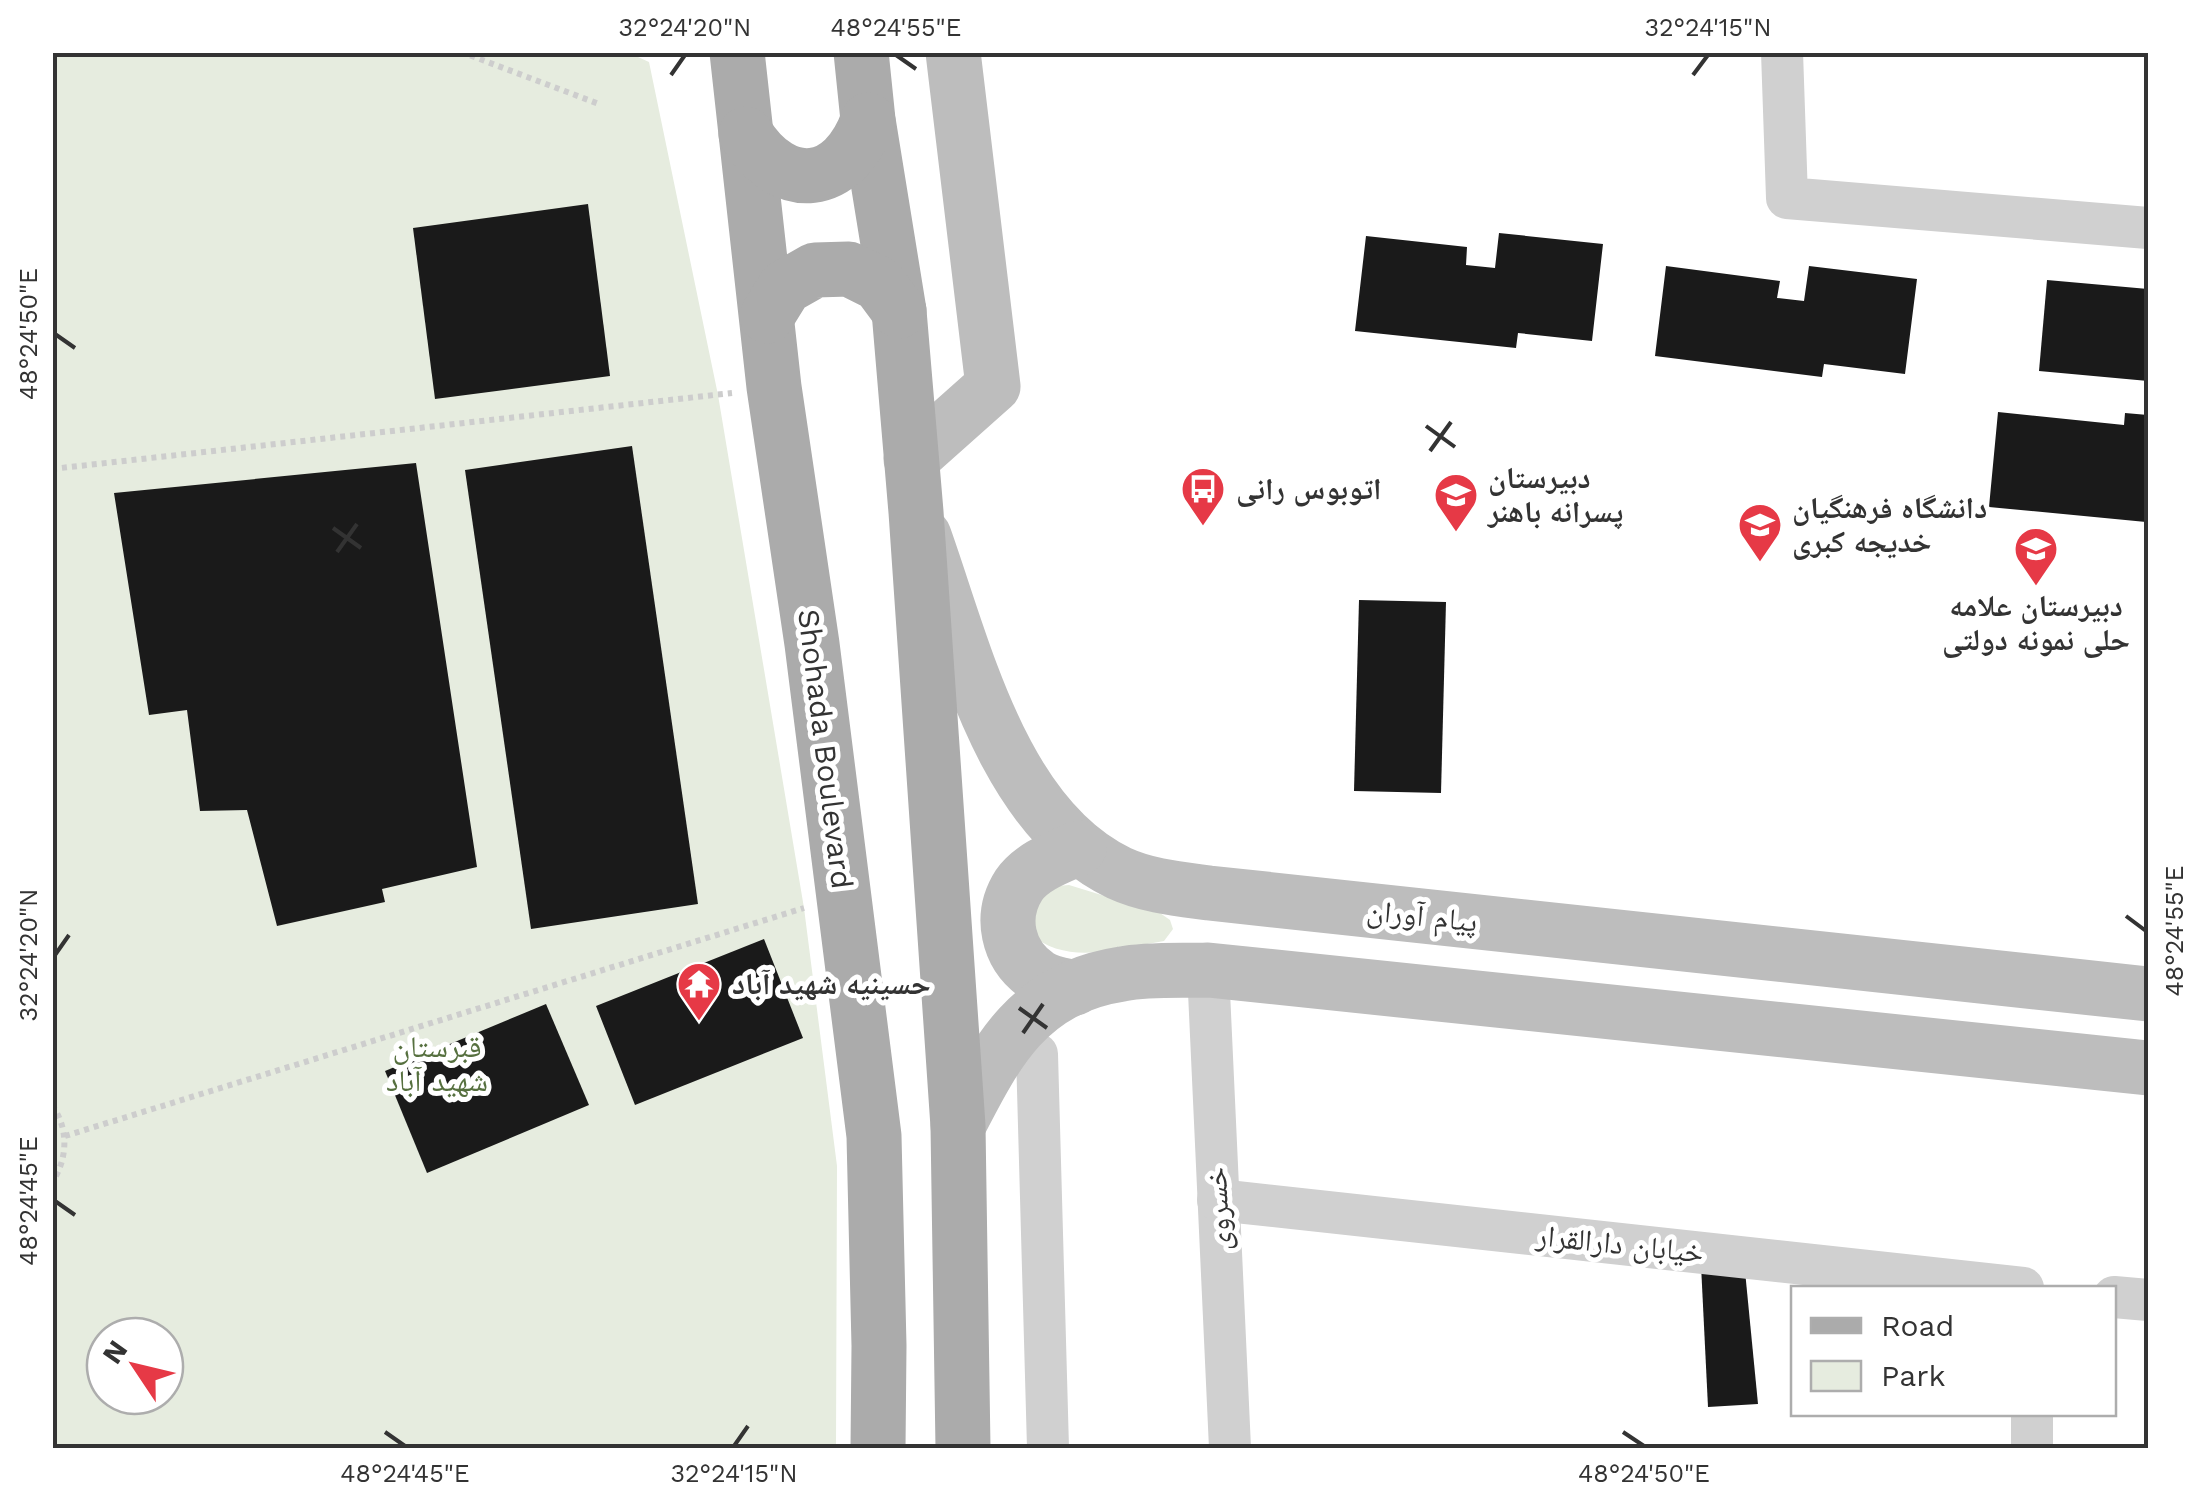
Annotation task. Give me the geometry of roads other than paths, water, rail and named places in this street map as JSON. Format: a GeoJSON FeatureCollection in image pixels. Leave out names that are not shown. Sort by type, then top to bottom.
{"type":"FeatureCollection","features":[{"type":"Feature","properties":{"kind":"main road","name":"Shohada Boulevard"},"geometry":{"type":"LineString","coordinates":[[737,52],[767,316],[874,1136],[878,1448]]}},
{"type":"Feature","properties":{"kind":"main road"},"geometry":{"type":"LineString","coordinates":[[861,52],[899,312],[916,512],[958,1126],[963,1448]]}},
{"type":"Feature","properties":{"kind":"main road"},"geometry":{"type":"LineString","coordinates":[[911,459],[993,386],[953,52]]}},
{"type":"Feature","properties":{"kind":"main road"},"geometry":{"type":"LineString","coordinates":[[746,134],[761,158],[784,172],[812,176],[838,166],[858,147],[868,120]]}},
{"type":"Feature","properties":{"kind":"main road"},"geometry":{"type":"LineString","coordinates":[[767,316],[785,287],[815,270],[848,269],[879,284],[899,312]]}},
{"type":"Feature","properties":{"kind":"main road","name":"پیام آوران"},"geometry":{"type":"LineString","coordinates":[[916,512],[992,728],[1014,769],[1079,848],[1119,873],[1158,886],[1208,894],[2148,994]]}},
{"type":"Feature","properties":{"kind":"main road"},"geometry":{"type":"LineString","coordinates":[[1075,988],[1040,978],[1023,964],[1010,943],[1006,914],[1020,883],[1044,864],[1079,848]]}},
{"type":"Feature","properties":{"kind":"main road"},"geometry":{"type":"LineString","coordinates":[[1208,894],[1208,970]]}},
{"type":"Feature","properties":{"kind":"main road"},"geometry":{"type":"LineString","coordinates":[[958,1126],[1010,1033],[1033,1012],[1075,988],[1121,974],[1208,970],[2148,1068]]}},
{"type":"Feature","properties":{"kind":"street"},"geometry":{"type":"LineString","coordinates":[[1782,52],[1787,198],[2148,228]]}},
{"type":"Feature","properties":{"kind":"street","name":"خسروی"},"geometry":{"type":"LineString","coordinates":[[1208,970],[1230,1448]]}},
{"type":"Feature","properties":{"kind":"street"},"geometry":{"type":"LineString","coordinates":[[1037,1054],[1048,1448]]}},
{"type":"Feature","properties":{"kind":"street","name":"خیابان دارالقرار"},"geometry":{"type":"LineString","coordinates":[[1218,1200],[2005,1286]]}},
{"type":"Feature","properties":{"kind":"street"},"geometry":{"type":"LineString","coordinates":[[2116,1296],[2148,1300]]}},
{"type":"Feature","properties":{"kind":"street"},"geometry":{"type":"LineString","coordinates":[[2032,1416],[2032,1448]]}},
{"type":"Feature","properties":{"kind":"place","name":"اتوبوس رانی"},"geometry":{"type":"Point","coordinates":[1203,527]}},
{"type":"Feature","properties":{"kind":"place","name":"دبیرستان پسرانه باهنر"},"geometry":{"type":"Point","coordinates":[1456,533]}},
{"type":"Feature","properties":{"kind":"place","name":"دانشگاه فرهنگیان خدیجه کبری"},"geometry":{"type":"Point","coordinates":[1760,563]}},
{"type":"Feature","properties":{"kind":"place","name":"دبیرستان علامه حلی نمونه دولتی"},"geometry":{"type":"Point","coordinates":[2036,587]}},
{"type":"Feature","properties":{"kind":"place","name":"حسینیه شهید آباد"},"geometry":{"type":"Point","coordinates":[699,1022]}},
{"type":"Feature","properties":{"kind":"park label","name":"قبرستان شهید آباد"},"geometry":{"type":"Point","coordinates":[437,1064]}}]}
